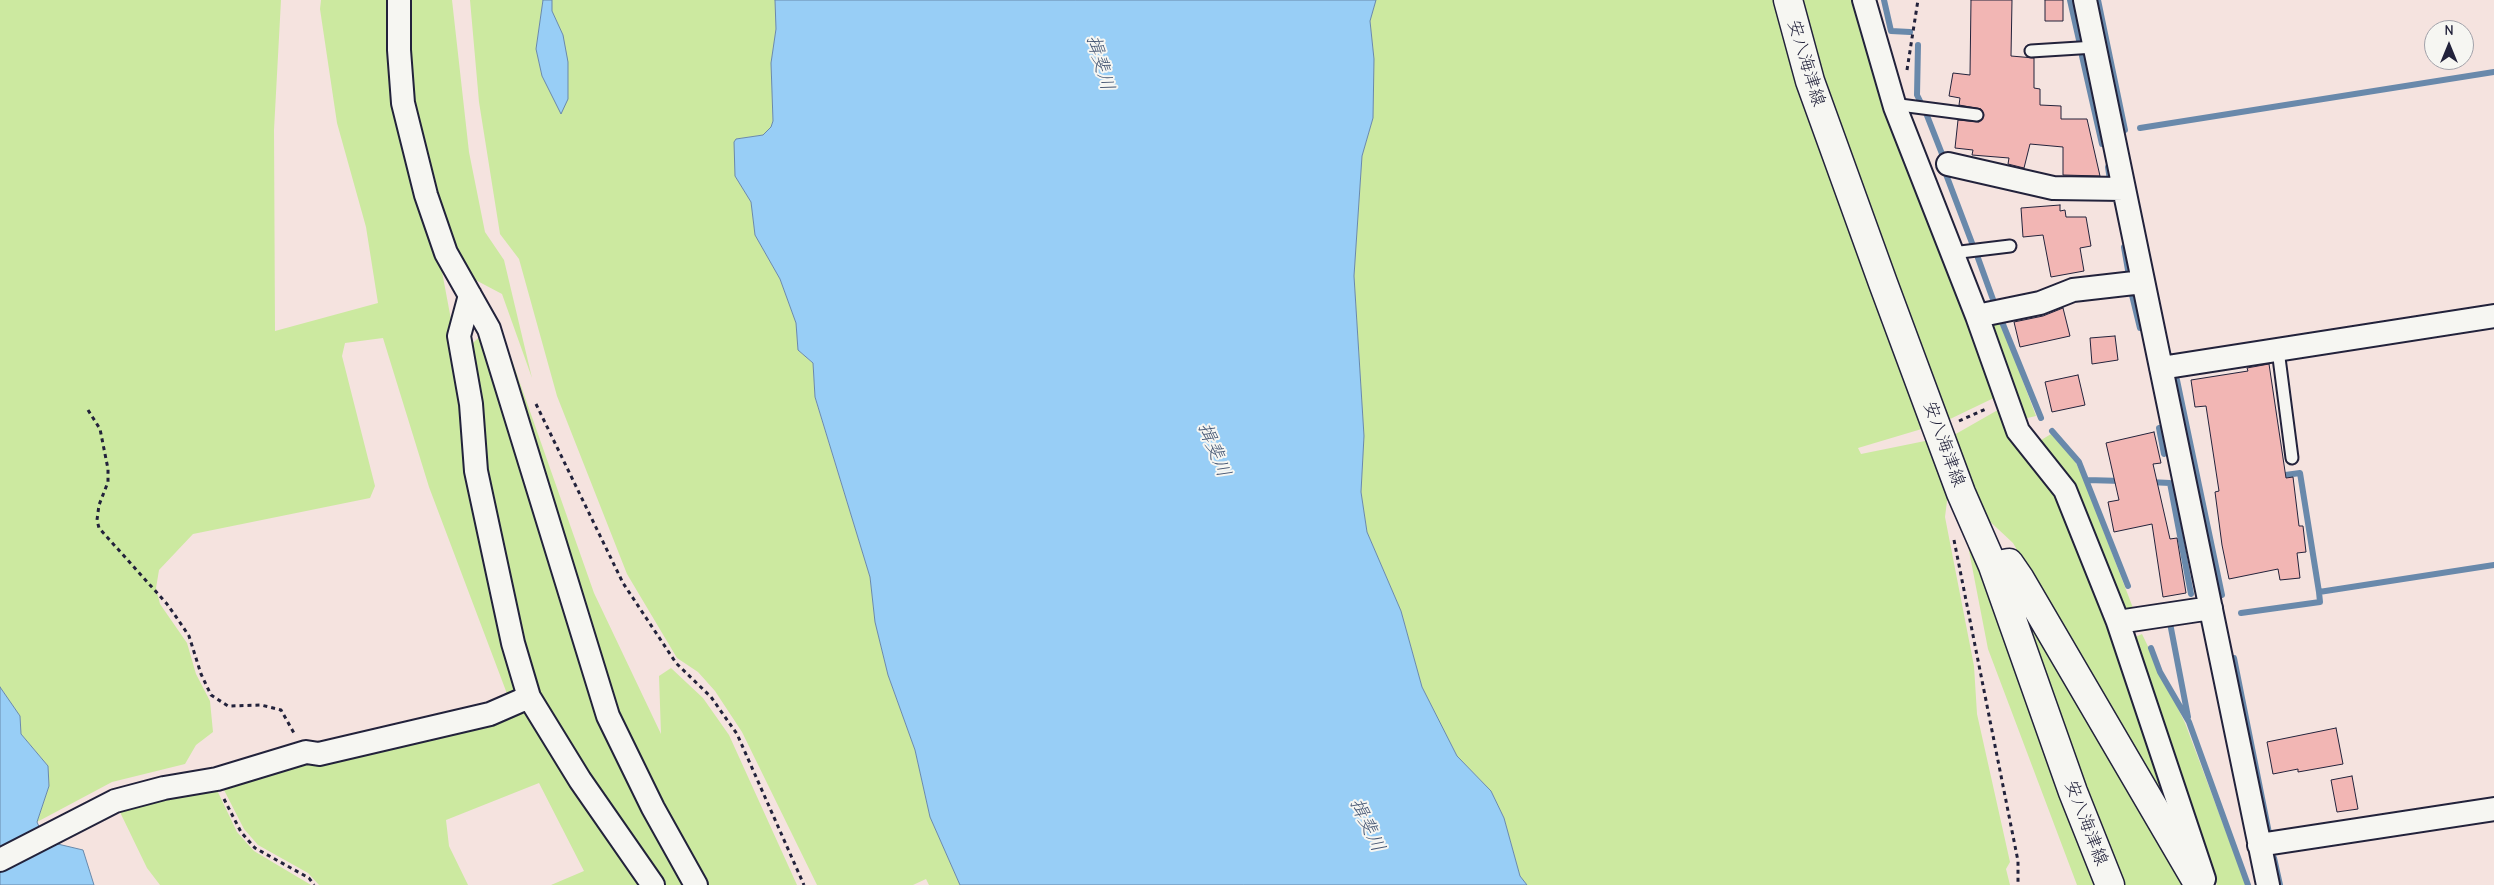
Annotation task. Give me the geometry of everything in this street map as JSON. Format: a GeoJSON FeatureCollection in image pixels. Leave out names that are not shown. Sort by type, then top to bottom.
{"type":"FeatureCollection","features":[{"type":"Feature","properties":{"kind":"main road","name":"安八海津線"},"geometry":{"type":"LineString","coordinates":[[1788,0],[1810,82],[1940,431],[1961,493],[1992,566],[2110,885]]}},
{"type":"Feature","properties":{"kind":"main road"},"geometry":{"type":"LineString","coordinates":[[1992,566],[2008,563],[2020,579],[2199,885]]}},
{"type":"Feature","properties":{"kind":"street"},"geometry":{"type":"LineString","coordinates":[[399,0],[399,50],[403,103],[426,195],[446,254],[489,328],[608,716],[653,808],[696,885]]}},
{"type":"Feature","properties":{"kind":"street"},"geometry":{"type":"LineString","coordinates":[[1864,0],[1898,106],[2018,431],[2064,490],[2118,622],[2206,885]]}},
{"type":"Feature","properties":{"kind":"street"},"geometry":{"type":"LineString","coordinates":[[2085,0],[2268,885]]}},
{"type":"Feature","properties":{"kind":"street"},"geometry":{"type":"LineString","coordinates":[[1948,164],[2053,188],[2124,189]]}},
{"type":"Feature","properties":{"kind":"street"},"geometry":{"type":"LineString","coordinates":[[1977,316],[2040,303],[2074,290],[2143,282]]}},
{"type":"Feature","properties":{"kind":"street"},"geometry":{"type":"LineString","coordinates":[[470,295],[459,336],[471,404],[476,470],[513,643],[529,697],[580,780],[653,885]]}},
{"type":"Feature","properties":{"kind":"street"},"geometry":{"type":"LineString","coordinates":[[2161,368],[2494,316]]}},
{"type":"Feature","properties":{"kind":"street"},"geometry":{"type":"LineString","coordinates":[[2118,622],[2211,608]]}},
{"type":"Feature","properties":{"kind":"street"},"geometry":{"type":"LineString","coordinates":[[0,860],[116,801],[164,788],[217,779],[306,752],[319,754],[490,714],[529,697]]}},
{"type":"Feature","properties":{"kind":"street"},"geometry":{"type":"LineString","coordinates":[[2259,844],[2494,809]]}},
{"type":"Feature","properties":{"kind":"lane"},"geometry":{"type":"LineString","coordinates":[[2031,51],[2095,47]]}},
{"type":"Feature","properties":{"kind":"lane"},"geometry":{"type":"LineString","coordinates":[[1898,106],[1977,114]]}},
{"type":"Feature","properties":{"kind":"lane"},"geometry":{"type":"LineString","coordinates":[[1952,253],[2010,246]]}},
{"type":"Feature","properties":{"kind":"lane"},"geometry":{"type":"LineString","coordinates":[[2278,350],[2292,458]]}},
{"type":"Feature","properties":{"kind":"path"},"geometry":{"type":"LineString","coordinates":[[1898,106],[1918,0]]}},
{"type":"Feature","properties":{"kind":"path"},"geometry":{"type":"LineString","coordinates":[[1940,431],[2006,398]]}},
{"type":"Feature","properties":{"kind":"path"},"geometry":{"type":"LineString","coordinates":[[536,402],[623,584],[676,663],[711,698],[737,734],[804,885]]}},
{"type":"Feature","properties":{"kind":"path"},"geometry":{"type":"LineString","coordinates":[[88,410],[100,429],[108,470],[108,482],[99,505],[97,520],[99,528],[143,580],[167,604],[179,621],[189,636],[201,674],[211,695],[217,701],[228,706],[261,705],[281,710],[306,752]]}},
{"type":"Feature","properties":{"kind":"path"},"geometry":{"type":"LineString","coordinates":[[1953,535],[2018,861],[2018,885]]}},
{"type":"Feature","properties":{"kind":"path"},"geometry":{"type":"LineString","coordinates":[[217,779],[241,832],[255,848],[309,878],[314,885]]}},
{"type":"Feature","properties":{"kind":"green space"},"geometry":{"type":"Polygon","coordinates":[[[0,0],[281,0],[274,130],[275,331],[378,303],[366,227],[337,123],[320,9],[321,0],[391,0],[520,687],[509,699],[429,487],[383,338],[345,343],[342,356],[375,486],[370,498],[193,534],[159,570],[156,588],[160,604],[187,643],[196,674],[210,701],[213,732],[196,745],[185,764],[112,782],[37,822],[49,786],[48,766],[21,734],[20,716],[0,687],[0,0]]]}},
{"type":"Feature","properties":{"kind":"green space"},"geometry":{"type":"Polygon","coordinates":[[[404,0],[452,0],[469,152],[485,232],[504,260],[532,378],[502,294],[466,275],[450,247],[409,101],[404,0]]]}},
{"type":"Feature","properties":{"kind":"green space"},"geometry":{"type":"Polygon","coordinates":[[[470,0],[543,0],[536,49],[542,76],[555,99],[563,35],[552,11],[552,0],[775,0],[776,29],[771,63],[773,121],[771,127],[763,135],[736,139],[735,176],[751,202],[755,235],[780,279],[796,323],[798,350],[813,363],[815,398],[870,577],[875,622],[888,675],[915,750],[930,817],[960,885],[929,885],[926,879],[913,885],[817,885],[742,732],[715,691],[698,672],[677,658],[627,574],[557,396],[519,259],[500,234],[479,102],[470,0]]]}},
{"type":"Feature","properties":{"kind":"green space"},"geometry":{"type":"Polygon","coordinates":[[[1376,0],[1775,0],[1925,428],[1858,448],[1861,454],[1930,440],[1949,485],[1945,517],[1974,666],[1977,714],[2010,862],[2006,869],[2010,885],[1527,885],[1520,876],[1504,818],[1491,791],[1457,756],[1422,687],[1401,611],[1367,532],[1361,492],[1364,436],[1354,276],[1362,156],[1373,118],[1374,59],[1370,21],[1376,0]]]}},
{"type":"Feature","properties":{"kind":"green space"},"geometry":{"type":"Polygon","coordinates":[[[1800,0],[1856,0],[2000,395],[1948,420],[1896,276],[1821,79],[1800,0]]]}},
{"type":"Feature","properties":{"kind":"green space"},"geometry":{"type":"Polygon","coordinates":[[[1999,318],[2036,416],[2023,419],[1986,320],[1999,318]]]}},
{"type":"Feature","properties":{"kind":"green space"},"geometry":{"type":"Polygon","coordinates":[[[499,331],[502,332],[594,593],[661,734],[659,676],[671,668],[703,698],[729,735],[797,885],[708,885],[616,714],[499,331]]]}},
{"type":"Feature","properties":{"kind":"green space"},"geometry":{"type":"Polygon","coordinates":[[[481,335],[600,719],[686,885],[661,885],[537,693],[520,641],[483,471],[468,348],[481,335]]]}},
{"type":"Feature","properties":{"kind":"green space"},"geometry":{"type":"Polygon","coordinates":[[[2003,407],[2056,491],[2185,837],[2184,841],[2013,543],[1984,516],[1954,435],[2003,407]]]}},
{"type":"Feature","properties":{"kind":"green space"},"geometry":{"type":"Polygon","coordinates":[[[2051,434],[2075,461],[2084,480],[2133,608],[2121,612],[2038,442],[2051,434]]]}},
{"type":"Feature","properties":{"kind":"green space"},"geometry":{"type":"Polygon","coordinates":[[[1964,525],[2098,885],[2077,885],[1988,649],[1964,525]]]}},
{"type":"Feature","properties":{"kind":"green space"},"geometry":{"type":"Polygon","coordinates":[[[2005,574],[2174,867],[2182,885],[2122,885],[2005,574]]]}},
{"type":"Feature","properties":{"kind":"green space"},"geometry":{"type":"Polygon","coordinates":[[[2142,634],[2185,723],[2246,885],[2217,885],[2131,639],[2142,634]]]}},
{"type":"Feature","properties":{"kind":"green space"},"geometry":{"type":"Polygon","coordinates":[[[526,709],[644,885],[551,885],[584,871],[539,783],[446,820],[449,846],[468,885],[319,885],[308,873],[258,845],[244,829],[224,790],[226,782],[526,709]]]}},
{"type":"Feature","properties":{"kind":"green space"},"geometry":{"type":"Polygon","coordinates":[[[216,788],[237,832],[254,851],[311,885],[160,885],[147,868],[118,808],[216,788]]]}},
{"type":"Feature","properties":{"kind":"water"},"geometry":{"type":"Polygon","coordinates":[[[543,0],[552,0],[552,11],[563,35],[568,62],[568,99],[561,114],[542,76],[536,49],[543,0]]]}},
{"type":"Feature","properties":{"kind":"water","name":"揖斐川"},"geometry":{"type":"Polygon","coordinates":[[[775,0],[1376,0],[1370,21],[1374,59],[1373,118],[1362,156],[1354,276],[1364,436],[1361,492],[1367,532],[1401,611],[1422,687],[1457,756],[1491,791],[1504,818],[1520,876],[1527,885],[960,885],[930,817],[915,750],[888,675],[875,622],[870,577],[815,397],[813,363],[798,350],[796,323],[780,279],[755,235],[751,202],[735,176],[734,142],[736,139],[763,135],[771,127],[773,121],[771,63],[776,29],[775,0]]]}},
{"type":"Feature","properties":{"kind":"water"},"geometry":{"type":"Polygon","coordinates":[[[0,687],[20,716],[21,734],[48,766],[49,786],[37,822],[45,841],[83,850],[94,885],[0,885],[0,687]]]}},
{"type":"Feature","properties":{"kind":"building"},"geometry":{"type":"Polygon","coordinates":[[[1971,0],[2012,0],[2011,56],[2034,58],[2034,88],[2040,89],[2040,105],[2061,106],[2061,119],[2087,119],[2100,176],[2063,175],[2063,147],[2030,144],[2024,168],[2008,164],[2009,158],[1972,155],[1973,150],[1955,148],[1958,120],[1979,122],[1984,115],[1981,109],[1959,105],[1960,98],[1949,96],[1953,73],[1970,75],[1971,0]]]}},
{"type":"Feature","properties":{"kind":"building"},"geometry":{"type":"Polygon","coordinates":[[[2045,0],[2063,0],[2063,21],[2045,21],[2045,0]]]}},
{"type":"Feature","properties":{"kind":"building"},"geometry":{"type":"Polygon","coordinates":[[[2060,205],[2060,211],[2065,210],[2066,217],[2086,217],[2091,246],[2080,248],[2084,271],[2051,277],[2043,235],[2023,237],[2021,208],[2060,205]]]}},
{"type":"Feature","properties":{"kind":"building"},"geometry":{"type":"Polygon","coordinates":[[[2063,308],[2070,336],[2020,347],[2014,322],[2043,316],[2063,308]]]}},
{"type":"Feature","properties":{"kind":"building"},"geometry":{"type":"Polygon","coordinates":[[[2115,336],[2118,360],[2092,364],[2090,338],[2115,336]]]}},
{"type":"Feature","properties":{"kind":"building"},"geometry":{"type":"Polygon","coordinates":[[[2269,364],[2286,478],[2293,477],[2299,526],[2303,526],[2306,552],[2297,553],[2300,578],[2280,580],[2278,569],[2229,579],[2222,545],[2215,492],[2219,491],[2206,406],[2195,407],[2191,380],[2248,371],[2247,368],[2269,364]]]}},
{"type":"Feature","properties":{"kind":"building"},"geometry":{"type":"Polygon","coordinates":[[[2078,375],[2085,405],[2052,412],[2045,382],[2078,375]]]}},
{"type":"Feature","properties":{"kind":"building"},"geometry":{"type":"Polygon","coordinates":[[[2154,432],[2161,463],[2153,464],[2170,539],[2177,538],[2186,593],[2163,597],[2152,524],[2114,532],[2108,502],[2119,500],[2106,443],[2154,432]]]}},
{"type":"Feature","properties":{"kind":"building"},"geometry":{"type":"Polygon","coordinates":[[[2336,728],[2343,764],[2298,772],[2298,769],[2273,774],[2267,742],[2336,728]]]}},
{"type":"Feature","properties":{"kind":"building"},"geometry":{"type":"Polygon","coordinates":[[[2352,776],[2358,809],[2337,812],[2331,780],[2352,776]]]}},
{"type":"Feature","properties":{"kind":"waterway"},"geometry":{"type":"LineString","coordinates":[[1884,0],[1891,31],[1910,32]]}},
{"type":"Feature","properties":{"kind":"waterway"},"geometry":{"type":"LineString","coordinates":[[2070,0],[2079,40]]}},
{"type":"Feature","properties":{"kind":"waterway"},"geometry":{"type":"LineString","coordinates":[[2098,0],[2125,130]]}},
{"type":"Feature","properties":{"kind":"waterway"},"geometry":{"type":"LineString","coordinates":[[1918,45],[1917,95],[1921,103]]}},
{"type":"Feature","properties":{"kind":"waterway"},"geometry":{"type":"LineString","coordinates":[[2082,56],[2102,144]]}},
{"type":"Feature","properties":{"kind":"waterway"},"geometry":{"type":"LineString","coordinates":[[2140,128],[2494,72]]}},
{"type":"Feature","properties":{"kind":"waterway"},"geometry":{"type":"LineString","coordinates":[[1926,113],[1944,159]]}},
{"type":"Feature","properties":{"kind":"waterway"},"geometry":{"type":"LineString","coordinates":[[2108,167],[2110,180]]}},
{"type":"Feature","properties":{"kind":"waterway"},"geometry":{"type":"LineString","coordinates":[[1944,169],[1972,243]]}},
{"type":"Feature","properties":{"kind":"waterway"},"geometry":{"type":"LineString","coordinates":[[2124,247],[2129,276],[2125,277]]}},
{"type":"Feature","properties":{"kind":"waterway"},"geometry":{"type":"LineString","coordinates":[[1978,258],[1995,305]]}},
{"type":"Feature","properties":{"kind":"waterway"},"geometry":{"type":"LineString","coordinates":[[2131,291],[2140,328]]}},
{"type":"Feature","properties":{"kind":"waterway"},"geometry":{"type":"LineString","coordinates":[[2000,317],[2041,418]]}},
{"type":"Feature","properties":{"kind":"waterway"},"geometry":{"type":"LineString","coordinates":[[2177,380],[2222,595]]}},
{"type":"Feature","properties":{"kind":"waterway"},"geometry":{"type":"LineString","coordinates":[[2159,428],[2164,454]]}},
{"type":"Feature","properties":{"kind":"waterway"},"geometry":{"type":"LineString","coordinates":[[2052,431],[2079,462],[2128,586]]}},
{"type":"Feature","properties":{"kind":"waterway"},"geometry":{"type":"LineString","coordinates":[[2278,476],[2300,473],[2319,592]]}},
{"type":"Feature","properties":{"kind":"waterway"},"geometry":{"type":"LineString","coordinates":[[2087,480],[2122,481]]}},
{"type":"Feature","properties":{"kind":"waterway"},"geometry":{"type":"LineString","coordinates":[[2149,482],[2170,483],[2191,594]]}},
{"type":"Feature","properties":{"kind":"waterway"},"geometry":{"type":"LineString","coordinates":[[2241,613],[2320,602],[2319,592],[2494,565]]}},
{"type":"Feature","properties":{"kind":"waterway"},"geometry":{"type":"LineString","coordinates":[[2175,622],[2170,623],[2188,717]]}},
{"type":"Feature","properties":{"kind":"waterway"},"geometry":{"type":"LineString","coordinates":[[2151,648],[2160,672],[2189,722],[2248,885]]}},
{"type":"Feature","properties":{"kind":"waterway"},"geometry":{"type":"LineString","coordinates":[[2234,658],[2269,833]]}},
{"type":"Feature","properties":{"kind":"waterway"},"geometry":{"type":"LineString","coordinates":[[2274,858],[2280,885]]}}]}
